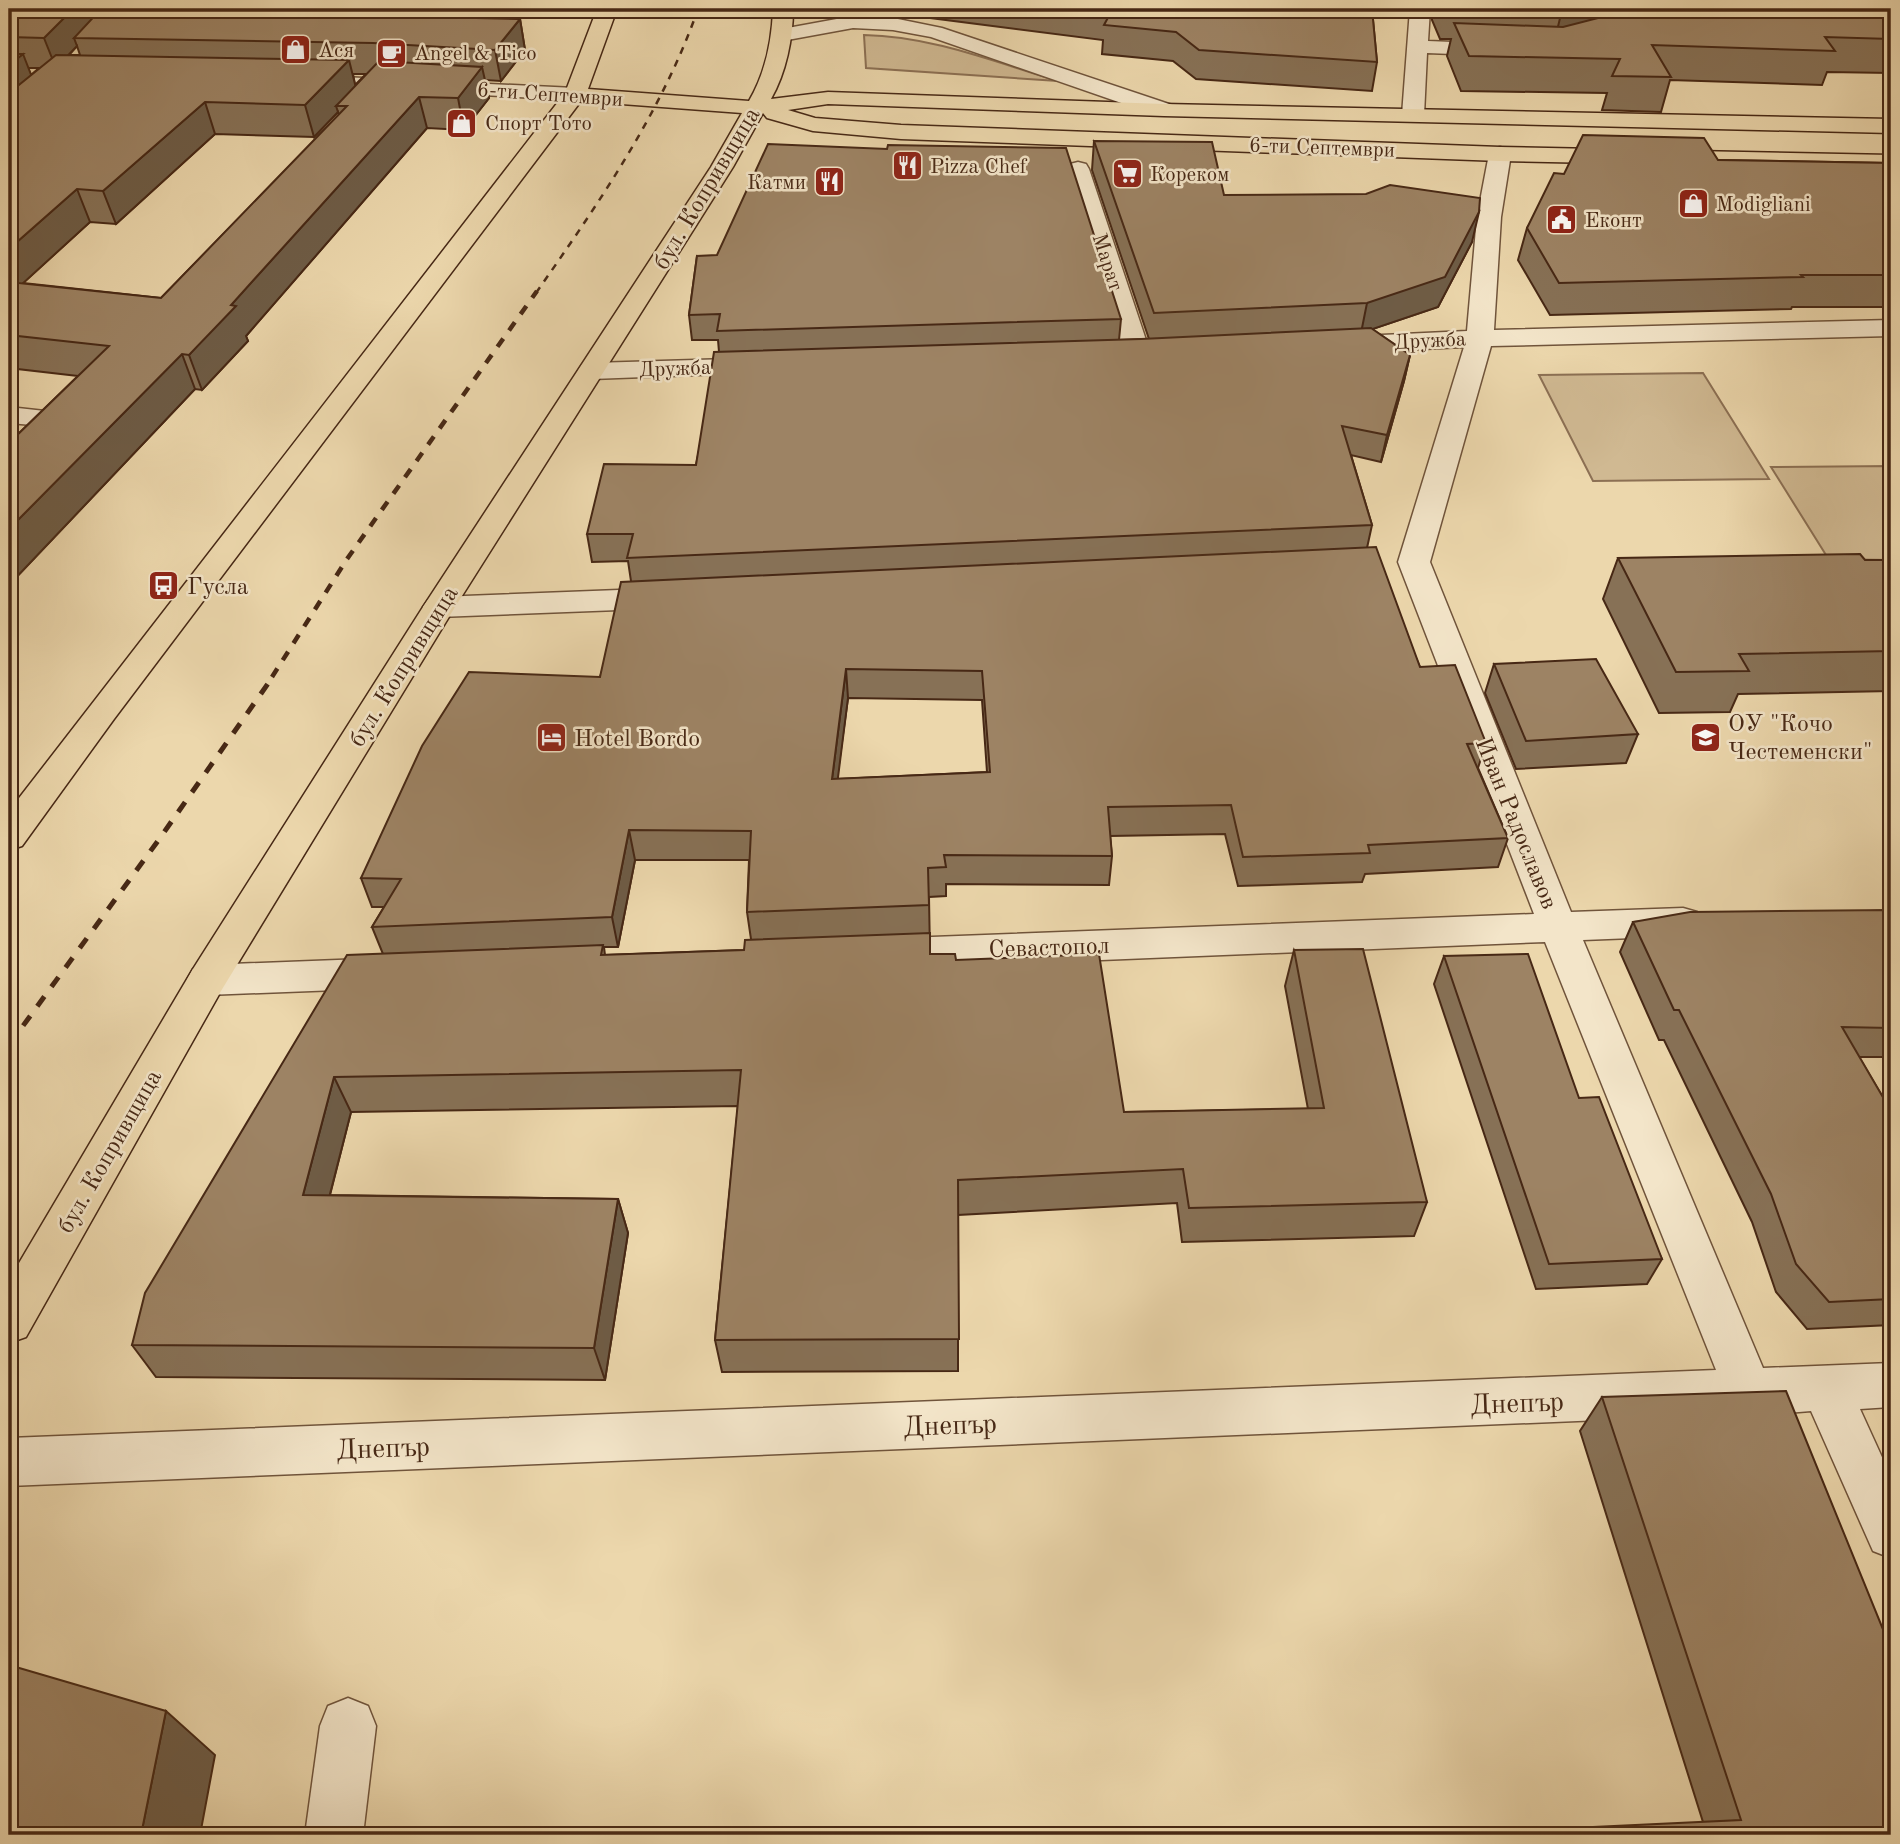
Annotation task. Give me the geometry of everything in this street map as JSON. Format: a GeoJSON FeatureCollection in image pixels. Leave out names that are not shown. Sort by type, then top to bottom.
{"type":"FeatureCollection","features":[{"type":"Feature","properties":{"kind":"main road"},"geometry":{"type":"LineString","coordinates":[[9,837],[102,711],[575,94],[607,9]]}},
{"type":"Feature","properties":{"kind":"main road","name":"бул. Копривщица"},"geometry":{"type":"LineString","coordinates":[[9,1322],[207,980],[439,607],[722,167],[766,90],[782,35],[783,9]]}},
{"type":"Feature","properties":{"kind":"main road","name":"6-ти Септември"},"geometry":{"type":"LineString","coordinates":[[575,94],[756,107],[828,98],[1164,110],[1891,126]]}},
{"type":"Feature","properties":{"kind":"main road","name":"6-ти Септември"},"geometry":{"type":"LineString","coordinates":[[756,107],[813,124],[901,132],[1500,154],[1891,162]]}},
{"type":"Feature","properties":{"kind":"main road"},"geometry":{"type":"LineString","coordinates":[[812,147],[901,132]]}},
{"type":"Feature","properties":{"kind":"main road"},"geometry":{"type":"LineString","coordinates":[[722,167],[755,158]]}},
{"type":"Feature","properties":{"kind":"street"},"geometry":{"type":"LineString","coordinates":[[1413,115],[1420,9]]}},
{"type":"Feature","properties":{"kind":"street"},"geometry":{"type":"LineString","coordinates":[[782,35],[853,22],[894,24],[935,32],[1164,110]]}},
{"type":"Feature","properties":{"kind":"street"},"geometry":{"type":"LineString","coordinates":[[1418,47],[1528,51]]}},
{"type":"Feature","properties":{"kind":"street","name":"6-ти Септември"},"geometry":{"type":"LineString","coordinates":[[284,81],[380,83],[575,94]]}},
{"type":"Feature","properties":{"kind":"street"},"geometry":{"type":"LineString","coordinates":[[362,103],[380,83]]}},
{"type":"Feature","properties":{"kind":"street","name":"Иван Радославов"},"geometry":{"type":"LineString","coordinates":[[1500,154],[1489,217],[1480,338],[1400,563],[1558,927],[1749,1392]]}},
{"type":"Feature","properties":{"kind":"street","name":"Марат"},"geometry":{"type":"LineString","coordinates":[[1078,169],[1138,355]]}},
{"type":"Feature","properties":{"kind":"street","name":"Дружба"},"geometry":{"type":"LineString","coordinates":[[1316,346],[1480,338],[1891,328]]}},
{"type":"Feature","properties":{"kind":"street"},"geometry":{"type":"LineString","coordinates":[[1110,355],[1165,353]]}},
{"type":"Feature","properties":{"kind":"street","name":"Дружба"},"geometry":{"type":"LineString","coordinates":[[592,370],[796,365]]}},
{"type":"Feature","properties":{"kind":"street"},"geometry":{"type":"LineString","coordinates":[[9,415],[44,418],[18,444]]}},
{"type":"Feature","properties":{"kind":"street"},"geometry":{"type":"LineString","coordinates":[[439,607],[701,596]]}},
{"type":"Feature","properties":{"kind":"street","name":"Севастопол"},"geometry":{"type":"LineString","coordinates":[[848,955],[1724,921]]}},
{"type":"Feature","properties":{"kind":"street"},"geometry":{"type":"LineString","coordinates":[[207,980],[430,971]]}},
{"type":"Feature","properties":{"kind":"street","name":"Днепър"},"geometry":{"type":"LineString","coordinates":[[9,1462],[1891,1385]]}},
{"type":"Feature","properties":{"kind":"street"},"geometry":{"type":"LineString","coordinates":[[1825,1387],[1891,1533]]}},
{"type":"Feature","properties":{"kind":"street"},"geometry":{"type":"LineString","coordinates":[[334,1835],[348,1726]]}},
{"type":"Feature","properties":{"kind":"shaded area"},"geometry":{"type":"Polygon","coordinates":[[[864,35],[889,36],[938,45],[1058,81],[866,68],[864,35]]]}},
{"type":"Feature","properties":{"kind":"shaded area"},"geometry":{"type":"Polygon","coordinates":[[[1703,373],[1769,479],[1593,481],[1539,375],[1703,373]]]}},
{"type":"Feature","properties":{"kind":"shaded area"},"geometry":{"type":"Polygon","coordinates":[[[1891,466],[1891,570],[1836,571],[1771,467],[1891,466]]]}},
{"type":"Feature","properties":{"kind":"building"},"geometry":{"type":"Polygon","coordinates":[[[9,9],[73,9],[44,38],[9,37],[9,9]]]}},
{"type":"Feature","properties":{"kind":"building"},"geometry":{"type":"Polygon","coordinates":[[[101,9],[438,9],[432,17],[520,19],[495,50],[373,43],[74,38],[101,9]]]}},
{"type":"Feature","properties":{"kind":"building"},"geometry":{"type":"Polygon","coordinates":[[[1084,9],[1372,9],[1377,62],[1199,50],[1176,32],[1104,25],[1111,12],[1084,9]]]}},
{"type":"Feature","properties":{"kind":"building"},"geometry":{"type":"Polygon","coordinates":[[[1633,9],[1891,9],[1891,39],[1825,37],[1835,51],[1652,45],[1671,77],[1612,76],[1620,59],[1469,56],[1454,23],[1563,27],[1633,9]]]}},
{"type":"Feature","properties":{"kind":"building"},"geometry":{"type":"Polygon","coordinates":[[[9,54],[23,54],[9,65],[9,54]]]}},
{"type":"Feature","properties":{"kind":"building"},"geometry":{"type":"Polygon","coordinates":[[[56,55],[349,60],[305,105],[205,102],[103,191],[77,189],[9,249],[9,93],[56,55]]]}},
{"type":"Feature","properties":{"kind":"building"},"geometry":{"type":"Polygon","coordinates":[[[379,61],[482,67],[458,98],[419,97],[231,305],[236,306],[189,355],[182,354],[9,529],[9,443],[109,346],[9,335],[9,282],[161,298],[347,106],[336,106],[379,61]]]}},
{"type":"Feature","properties":{"kind":"building"},"geometry":{"type":"Polygon","coordinates":[[[1583,135],[1704,138],[1718,160],[1891,163],[1891,275],[1801,275],[1803,277],[1559,283],[1527,228],[1554,173],[1564,174],[1583,135]]]}},
{"type":"Feature","properties":{"kind":"building"},"geometry":{"type":"Polygon","coordinates":[[[1094,141],[1212,142],[1224,195],[1366,194],[1390,185],[1480,198],[1479,212],[1445,277],[1367,303],[1154,313],[1094,141]]]}},
{"type":"Feature","properties":{"kind":"building"},"geometry":{"type":"Polygon","coordinates":[[[768,144],[887,149],[888,145],[1066,148],[1121,319],[717,331],[720,314],[689,315],[697,256],[717,255],[768,144]]]}},
{"type":"Feature","properties":{"kind":"building"},"geometry":{"type":"Polygon","coordinates":[[[1371,328],[1410,355],[1387,435],[1342,426],[1372,525],[627,558],[633,534],[587,534],[604,464],[696,465],[714,352],[1141,339],[1371,328]]]}},
{"type":"Feature","properties":{"kind":"building"},"geometry":{"type":"Polygon","coordinates":[[[1376,547],[1420,667],[1455,665],[1486,743],[1467,744],[1508,838],[1368,845],[1370,853],[1243,857],[1231,805],[1108,807],[1112,856],[944,855],[946,867],[928,868],[929,905],[747,912],[751,831],[629,830],[612,917],[372,927],[401,879],[361,878],[422,746],[469,672],[600,677],[621,582],[1376,547]],[[846,669],[832,779],[990,772],[982,671],[846,669]]]}},
{"type":"Feature","properties":{"kind":"building"},"geometry":{"type":"Polygon","coordinates":[[[1860,554],[1865,560],[1891,560],[1891,651],[1739,654],[1749,671],[1676,672],[1618,558],[1860,554]]]}},
{"type":"Feature","properties":{"kind":"building"},"geometry":{"type":"Polygon","coordinates":[[[1596,659],[1638,734],[1526,741],[1494,664],[1596,659]]]}},
{"type":"Feature","properties":{"kind":"building"},"geometry":{"type":"Polygon","coordinates":[[[1891,910],[1891,1028],[1842,1027],[1891,1111],[1891,1299],[1829,1302],[1796,1264],[1771,1194],[1679,1010],[1674,1010],[1633,922],[1690,912],[1891,910]]]}},
{"type":"Feature","properties":{"kind":"building"},"geometry":{"type":"Polygon","coordinates":[[[930,933],[930,954],[955,954],[956,960],[1099,954],[1124,1112],[1324,1108],[1294,950],[1363,949],[1427,1202],[1189,1208],[1183,1169],[958,1180],[959,1339],[715,1340],[741,1070],[334,1077],[303,1195],[618,1199],[594,1348],[132,1345],[145,1293],[347,955],[603,945],[601,955],[744,950],[745,940],[930,933]]]}},
{"type":"Feature","properties":{"kind":"building"},"geometry":{"type":"Polygon","coordinates":[[[1528,954],[1579,1098],[1599,1097],[1662,1259],[1549,1264],[1444,956],[1528,954]]]}},
{"type":"Feature","properties":{"kind":"building"},"geometry":{"type":"Polygon","coordinates":[[[1786,1391],[1891,1649],[1891,1835],[1421,1835],[1741,1820],[1602,1397],[1786,1391]]]}},
{"type":"Feature","properties":{"kind":"building"},"geometry":{"type":"Polygon","coordinates":[[[9,1665],[166,1711],[141,1835],[9,1835],[9,1665]]]}},
{"type":"Feature","properties":{"kind":"railway"},"geometry":{"type":"LineString","coordinates":[[536,293],[605,191],[647,121],[698,9]]}},
{"type":"Feature","properties":{"kind":"railway"},"geometry":{"type":"LineString","coordinates":[[272,677],[347,559],[537,291]]}},
{"type":"Feature","properties":{"kind":"railway"},"geometry":{"type":"LineString","coordinates":[[9,1045],[160,838],[274,675]]}},
{"type":"Feature","properties":{"kind":"place","name":"Ася"},"geometry":{"type":"Point","coordinates":[295,50]}},
{"type":"Feature","properties":{"kind":"place","name":"Angel & Tico"},"geometry":{"type":"Point","coordinates":[391,53]}},
{"type":"Feature","properties":{"kind":"place","name":"Спорт Тото"},"geometry":{"type":"Point","coordinates":[462,123]}},
{"type":"Feature","properties":{"kind":"place","name":"Pizza Chef"},"geometry":{"type":"Point","coordinates":[907,166]}},
{"type":"Feature","properties":{"kind":"place","name":"Кореком"},"geometry":{"type":"Point","coordinates":[1127,174]}},
{"type":"Feature","properties":{"kind":"place","name":"Катми"},"geometry":{"type":"Point","coordinates":[829,182]}},
{"type":"Feature","properties":{"kind":"place","name":"Modigliani"},"geometry":{"type":"Point","coordinates":[1693,204]}},
{"type":"Feature","properties":{"kind":"place","name":"Еконт"},"geometry":{"type":"Point","coordinates":[1562,220]}},
{"type":"Feature","properties":{"kind":"place","name":"Гусла"},"geometry":{"type":"Point","coordinates":[164,586]}},
{"type":"Feature","properties":{"kind":"place","name":"ОУ \"Кочо Честеменски\""},"geometry":{"type":"Point","coordinates":[1705,737]}},
{"type":"Feature","properties":{"kind":"place","name":"Hotel Bordo"},"geometry":{"type":"Point","coordinates":[551,738]}}]}
